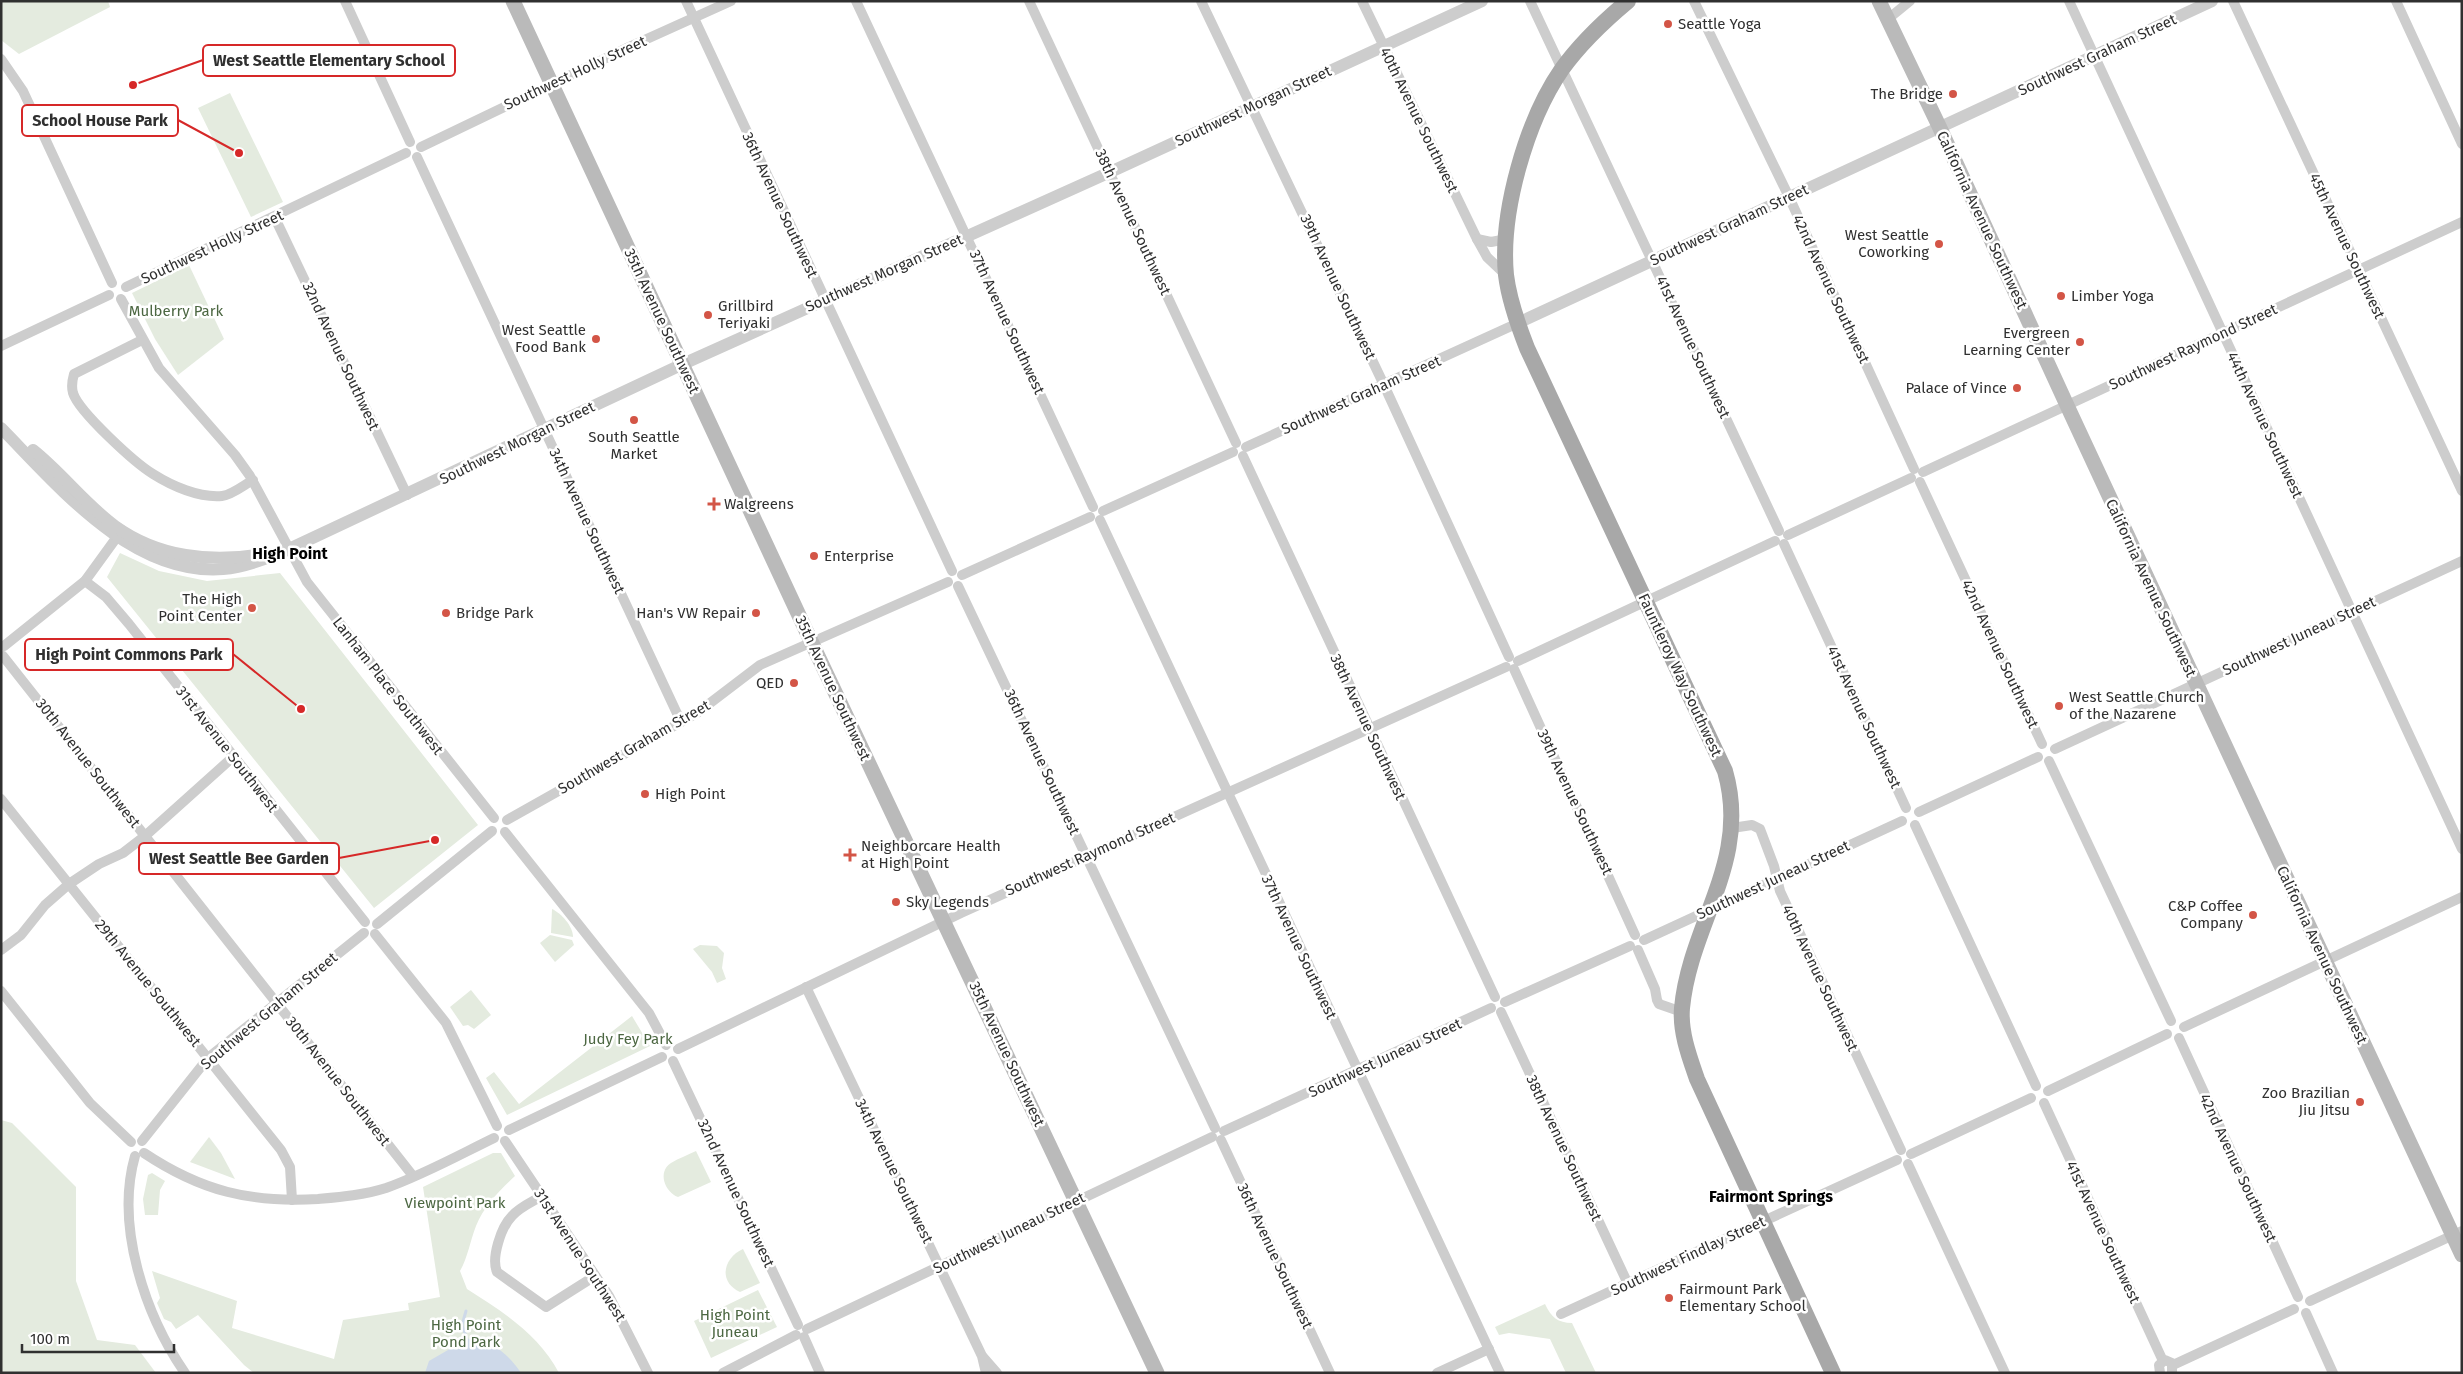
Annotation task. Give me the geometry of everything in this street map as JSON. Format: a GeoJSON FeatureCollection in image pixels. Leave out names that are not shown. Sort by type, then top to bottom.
{"type":"FeatureCollection","features":[{"type":"Feature","properties":{"kind":"main road","name":"35th Avenue Southwest"},"geometry":{"type":"LineString","coordinates":[[513,1],[811,642],[1157,1373]]}},
{"type":"Feature","properties":{"kind":"main road","name":"Fauntleroy Way Southwest"},"geometry":{"type":"LineString","coordinates":[[1628,1],[1593,34],[1562,69],[1527,136],[1511,201],[1506,275],[1518,323],[1543,382],[1724,766],[1730,788],[1732,828],[1723,872],[1688,975],[1682,1012],[1684,1037],[1697,1078],[1833,1373]]}},
{"type":"Feature","properties":{"kind":"main road","name":"California Avenue Southwest"},"geometry":{"type":"LineString","coordinates":[[1879,1],[1939,126],[2325,961],[2457,1233],[2462,1255]]}},
{"type":"Feature","properties":{"kind":"street"},"geometry":{"type":"LineString","coordinates":[[345,1],[410,142]]}},
{"type":"Feature","properties":{"kind":"street","name":"36th Avenue Southwest"},"geometry":{"type":"LineString","coordinates":[[686,1],[950,576]]}},
{"type":"Feature","properties":{"kind":"street","name":"Southwest Holly Street"},"geometry":{"type":"LineString","coordinates":[[421,147],[693,17],[731,1]]}},
{"type":"Feature","properties":{"kind":"street","name":"37th Avenue Southwest"},"geometry":{"type":"LineString","coordinates":[[856,1],[1500,1373]]}},
{"type":"Feature","properties":{"kind":"street","name":"38th Avenue Southwest"},"geometry":{"type":"LineString","coordinates":[[1029,1],[1495,997],[1491,1001],[1499,1007],[1628,1284]]}},
{"type":"Feature","properties":{"kind":"street","name":"39th Avenue Southwest"},"geometry":{"type":"LineString","coordinates":[[1201,1],[1384,385],[1639,938]]}},
{"type":"Feature","properties":{"kind":"street","name":"40th Avenue Southwest"},"geometry":{"type":"LineString","coordinates":[[1362,1],[1477,239],[1488,258],[1506,275]]}},
{"type":"Feature","properties":{"kind":"street","name":"Southwest Morgan Street"},"geometry":{"type":"LineString","coordinates":[[1,427],[46,474],[120,534],[164,560],[203,569],[243,566],[289,549],[683,364],[1110,172],[1482,1]]}},
{"type":"Feature","properties":{"kind":"street","name":"41st Avenue Southwest"},"geometry":{"type":"LineString","coordinates":[[1530,1],[1653,260],[1906,808]]}},
{"type":"Feature","properties":{"kind":"street","name":"42nd Avenue Southwest"},"geometry":{"type":"LineString","coordinates":[[1694,1],[1789,197],[2042,744]]}},
{"type":"Feature","properties":{"kind":"street"},"geometry":{"type":"LineString","coordinates":[[1888,20],[1910,1]]}},
{"type":"Feature","properties":{"kind":"street","name":"44th Avenue Southwest"},"geometry":{"type":"LineString","coordinates":[[2069,1],[2462,849]]}},
{"type":"Feature","properties":{"kind":"street","name":"Southwest Graham Street"},"geometry":{"type":"LineString","coordinates":[[962,575],[1384,385],[2212,1]]}},
{"type":"Feature","properties":{"kind":"street","name":"45th Avenue Southwest"},"geometry":{"type":"LineString","coordinates":[[2233,1],[2462,491]]}},
{"type":"Feature","properties":{"kind":"street"},"geometry":{"type":"LineString","coordinates":[[2396,1],[2462,144]]}},
{"type":"Feature","properties":{"kind":"street"},"geometry":{"type":"LineString","coordinates":[[1,59],[23,91],[112,283]]}},
{"type":"Feature","properties":{"kind":"street"},"geometry":{"type":"LineString","coordinates":[[410,142],[416,142],[421,147],[421,152],[416,157],[412,158],[406,153],[405,147],[410,142]]}},
{"type":"Feature","properties":{"kind":"street","name":"Southwest Holly Street"},"geometry":{"type":"LineString","coordinates":[[126,288],[276,218],[406,153]]}},
{"type":"Feature","properties":{"kind":"street","name":"34th Avenue Southwest"},"geometry":{"type":"LineString","coordinates":[[416,157],[681,722]]}},
{"type":"Feature","properties":{"kind":"street","name":"32nd Avenue Southwest"},"geometry":{"type":"LineString","coordinates":[[276,218],[407,495]]}},
{"type":"Feature","properties":{"kind":"street","name":"Southwest Raymond Street"},"geometry":{"type":"LineString","coordinates":[[678,1049],[944,921],[1512,663],[2462,222]]}},
{"type":"Feature","properties":{"kind":"street"},"geometry":{"type":"LineString","coordinates":[[1477,239],[1491,242],[1507,239]]}},
{"type":"Feature","properties":{"kind":"street"},"geometry":{"type":"LineString","coordinates":[[118,282],[126,288],[126,294],[122,299],[114,300],[109,295],[109,288],[112,283],[118,282]]}},
{"type":"Feature","properties":{"kind":"street"},"geometry":{"type":"LineString","coordinates":[[1,346],[109,295]]}},
{"type":"Feature","properties":{"kind":"street"},"geometry":{"type":"LineString","coordinates":[[122,299],[142,340],[175,388],[235,455],[253,480],[289,549]]}},
{"type":"Feature","properties":{"kind":"street"},"geometry":{"type":"LineString","coordinates":[[142,340],[74,374],[72,381],[73,394],[87,414],[143,467],[172,485],[197,493],[222,496],[253,480]]}},
{"type":"Feature","properties":{"kind":"street"},"geometry":{"type":"LineString","coordinates":[[2,651],[85,581],[120,534]]}},
{"type":"Feature","properties":{"kind":"street","name":"Lanham Place Southwest"},"geometry":{"type":"LineString","coordinates":[[289,549],[307,582],[494,818]]}},
{"type":"Feature","properties":{"kind":"street","name":"Southwest Juneau Street"},"geometry":{"type":"LineString","coordinates":[[2055,749],[2462,561]]}},
{"type":"Feature","properties":{"kind":"street"},"geometry":{"type":"LineString","coordinates":[[958,571],[962,575],[963,580],[958,586],[953,586],[950,576],[958,571]]}},
{"type":"Feature","properties":{"kind":"street","name":"Southwest Graham Street"},"geometry":{"type":"LineString","coordinates":[[507,820],[697,713],[760,665],[849,626],[950,576]]}},
{"type":"Feature","properties":{"kind":"street","name":"31st Avenue Southwest"},"geometry":{"type":"LineString","coordinates":[[85,581],[106,597],[130,624],[365,922],[362,926],[372,930]]}},
{"type":"Feature","properties":{"kind":"street","name":"36th Avenue Southwest"},"geometry":{"type":"LineString","coordinates":[[958,586],[1330,1373]]}},
{"type":"Feature","properties":{"kind":"street","name":"30th Avenue Southwest"},"geometry":{"type":"LineString","coordinates":[[2,651],[413,1176]]}},
{"type":"Feature","properties":{"kind":"street"},"geometry":{"type":"LineString","coordinates":[[2042,744],[2050,744],[2055,749],[2055,757],[2050,762],[2044,762],[2038,757],[2037,749],[2042,744]]}},
{"type":"Feature","properties":{"kind":"street"},"geometry":{"type":"LineString","coordinates":[[1,950],[21,935],[45,905],[69,884],[99,864],[123,853],[145,836],[171,815],[197,787],[233,757]]}},
{"type":"Feature","properties":{"kind":"street"},"geometry":{"type":"LineString","coordinates":[[1919,812],[2038,757]]}},
{"type":"Feature","properties":{"kind":"street"},"geometry":{"type":"LineString","coordinates":[[2050,762],[2171,1021]]}},
{"type":"Feature","properties":{"kind":"street","name":"29th Avenue Southwest"},"geometry":{"type":"LineString","coordinates":[[1,799],[286,1158],[292,1178],[292,1200]]}},
{"type":"Feature","properties":{"kind":"street"},"geometry":{"type":"LineString","coordinates":[[1913,807],[1919,812],[1920,819],[1915,825],[1906,825],[1902,821],[1901,814],[1906,808],[1913,807]]}},
{"type":"Feature","properties":{"kind":"street"},"geometry":{"type":"LineString","coordinates":[[501,816],[507,820],[508,827],[505,832],[499,834],[492,831],[490,824],[494,818],[501,816]]}},
{"type":"Feature","properties":{"kind":"street","name":"Southwest Juneau Street"},"geometry":{"type":"LineString","coordinates":[[1639,938],[1710,909],[1902,821]]}},
{"type":"Feature","properties":{"kind":"street","name":"40th Avenue Southwest"},"geometry":{"type":"LineString","coordinates":[[1732,828],[1752,825],[1760,829],[1774,866],[1780,891],[1899,1155]]}},
{"type":"Feature","properties":{"kind":"street"},"geometry":{"type":"LineString","coordinates":[[1915,825],[2036,1086]]}},
{"type":"Feature","properties":{"kind":"street","name":"Southwest Graham Street"},"geometry":{"type":"LineString","coordinates":[[142,1141],[208,1058],[276,1002],[372,930],[492,831]]}},
{"type":"Feature","properties":{"kind":"street"},"geometry":{"type":"LineString","coordinates":[[505,832],[649,1013],[666,1045]]}},
{"type":"Feature","properties":{"kind":"street"},"geometry":{"type":"LineString","coordinates":[[2184,1027],[2462,897]]}},
{"type":"Feature","properties":{"kind":"street"},"geometry":{"type":"LineString","coordinates":[[372,930],[446,1023],[497,1126]]}},
{"type":"Feature","properties":{"kind":"street"},"geometry":{"type":"LineString","coordinates":[[1639,938],[1644,946],[1634,948],[1655,990],[1656,1000],[1660,1004],[1682,1012]]}},
{"type":"Feature","properties":{"kind":"street","name":"Southwest Juneau Street"},"geometry":{"type":"LineString","coordinates":[[722,1373],[801,1332],[1075,1200],[1499,1007],[1634,948]]}},
{"type":"Feature","properties":{"kind":"street","name":"34th Avenue Southwest"},"geometry":{"type":"LineString","coordinates":[[806,987],[982,1356],[986,1373]]}},
{"type":"Feature","properties":{"kind":"street"},"geometry":{"type":"LineString","coordinates":[[1,991],[90,1103],[131,1142]]}},
{"type":"Feature","properties":{"kind":"street"},"geometry":{"type":"LineString","coordinates":[[2171,1021],[2180,1022],[2184,1027],[2184,1033],[2179,1038],[2172,1039],[2167,1034],[2166,1027],[2171,1021]]}},
{"type":"Feature","properties":{"kind":"street"},"geometry":{"type":"LineString","coordinates":[[2048,1090],[2167,1034]]}},
{"type":"Feature","properties":{"kind":"street","name":"42nd Avenue Southwest"},"geometry":{"type":"LineString","coordinates":[[2179,1038],[2298,1297]]}},
{"type":"Feature","properties":{"kind":"street"},"geometry":{"type":"LineString","coordinates":[[666,1045],[674,1045],[678,1049],[678,1056],[673,1061],[668,1061],[662,1057],[662,1049],[666,1045]]}},
{"type":"Feature","properties":{"kind":"street"},"geometry":{"type":"LineString","coordinates":[[509,1130],[662,1057]]}},
{"type":"Feature","properties":{"kind":"street","name":"32nd Avenue Southwest"},"geometry":{"type":"LineString","coordinates":[[673,1061],[820,1373]]}},
{"type":"Feature","properties":{"kind":"street"},"geometry":{"type":"LineString","coordinates":[[2036,1086],[2042,1086],[2048,1090],[2049,1097],[2044,1103],[2036,1103],[2031,1098],[2032,1090],[2036,1086]]}},
{"type":"Feature","properties":{"kind":"street"},"geometry":{"type":"LineString","coordinates":[[1912,1154],[2031,1098]]}},
{"type":"Feature","properties":{"kind":"street","name":"41st Avenue Southwest"},"geometry":{"type":"LineString","coordinates":[[2044,1103],[2159,1369]]}},
{"type":"Feature","properties":{"kind":"street"},"geometry":{"type":"LineString","coordinates":[[504,1125],[509,1130],[509,1137],[506,1141],[499,1142],[494,1138],[493,1131],[497,1126],[504,1125]]}},
{"type":"Feature","properties":{"kind":"street"},"geometry":{"type":"LineString","coordinates":[[131,1142],[129,1151],[214,1188],[273,1200],[292,1200],[352,1195],[385,1188],[494,1138]]}},
{"type":"Feature","properties":{"kind":"street"},"geometry":{"type":"LineString","coordinates":[[131,1142],[135,1140],[142,1141],[146,1146],[130,1175],[129,1194],[136,1262],[154,1318],[171,1352],[185,1373]]}},
{"type":"Feature","properties":{"kind":"street","name":"31st Avenue Southwest"},"geometry":{"type":"LineString","coordinates":[[506,1141],[619,1313],[648,1373]]}},
{"type":"Feature","properties":{"kind":"street"},"geometry":{"type":"LineString","coordinates":[[1906,1149],[1912,1154],[1912,1160],[1908,1164],[1901,1164],[1899,1155],[1906,1149]]}},
{"type":"Feature","properties":{"kind":"street","name":"Southwest Findlay Street"},"geometry":{"type":"LineString","coordinates":[[1560,1314],[1763,1222],[1899,1155]]}},
{"type":"Feature","properties":{"kind":"street"},"geometry":{"type":"LineString","coordinates":[[1908,1164],[2005,1373]]}},
{"type":"Feature","properties":{"kind":"street"},"geometry":{"type":"LineString","coordinates":[[542,1196],[518,1210],[505,1227],[494,1265],[498,1273],[546,1307],[595,1276]]}},
{"type":"Feature","properties":{"kind":"street"},"geometry":{"type":"LineString","coordinates":[[2310,1301],[2457,1233]]}},
{"type":"Feature","properties":{"kind":"street"},"geometry":{"type":"LineString","coordinates":[[2294,1309],[2294,1302],[2298,1297],[2305,1296],[2310,1301],[2310,1308],[2306,1313]]}},
{"type":"Feature","properties":{"kind":"street"},"geometry":{"type":"LineString","coordinates":[[2294,1309],[2298,1312],[2306,1313]]}},
{"type":"Feature","properties":{"kind":"street"},"geometry":{"type":"LineString","coordinates":[[2159,1369],[2168,1360],[2173,1369],[2294,1309]]}},
{"type":"Feature","properties":{"kind":"street"},"geometry":{"type":"LineString","coordinates":[[2306,1313],[2333,1373]]}},
{"type":"Feature","properties":{"kind":"street"},"geometry":{"type":"LineString","coordinates":[[1437,1373],[1489,1348]]}},
{"type":"Feature","properties":{"kind":"street","name":"34th Avenue Southwest"},"geometry":{"type":"LineString","coordinates":[[982,1356],[996,1373]]}},
{"type":"Feature","properties":{"kind":"green space"},"geometry":{"type":"Polygon","coordinates":[[[1,1],[108,1],[110,7],[19,54],[1,40],[1,1]]]}},
{"type":"Feature","properties":{"kind":"green space"},"geometry":{"type":"Polygon","coordinates":[[[230,93],[283,202],[251,217],[198,108],[230,93]]]}},
{"type":"Feature","properties":{"kind":"green space","name":"Mulberry Park"},"geometry":{"type":"Polygon","coordinates":[[[189,265],[224,339],[178,375],[155,339],[132,293],[189,265]]]}},
{"type":"Feature","properties":{"kind":"green space"},"geometry":{"type":"Polygon","coordinates":[[[120,553],[159,571],[207,581],[280,573],[478,825],[374,908],[107,577],[120,553]]]}},
{"type":"Feature","properties":{"kind":"green space"},"geometry":{"type":"Polygon","coordinates":[[[552,909],[566,920],[573,937],[551,933],[552,909]]]}},
{"type":"Feature","properties":{"kind":"green space"},"geometry":{"type":"Polygon","coordinates":[[[550,935],[572,940],[574,945],[555,962],[540,943],[550,935]]]}},
{"type":"Feature","properties":{"kind":"green space"},"geometry":{"type":"Polygon","coordinates":[[[700,945],[717,946],[724,953],[722,968],[726,979],[717,983],[712,972],[693,949],[700,945]]]}},
{"type":"Feature","properties":{"kind":"green space"},"geometry":{"type":"Polygon","coordinates":[[[471,990],[491,1015],[474,1029],[468,1025],[463,1026],[450,1007],[471,990]]]}},
{"type":"Feature","properties":{"kind":"green space","name":"Judy Fey Park"},"geometry":{"type":"Polygon","coordinates":[[[632,1016],[650,1046],[507,1115],[486,1078],[494,1072],[519,1104],[632,1016]]]}},
{"type":"Feature","properties":{"kind":"green space"},"geometry":{"type":"Polygon","coordinates":[[[1,1120],[12,1123],[76,1187],[76,1281],[97,1340],[135,1345],[156,1373],[1,1373],[1,1120]]]}},
{"type":"Feature","properties":{"kind":"green space"},"geometry":{"type":"Polygon","coordinates":[[[209,1137],[221,1153],[235,1179],[190,1162],[209,1137]]]}},
{"type":"Feature","properties":{"kind":"green space"},"geometry":{"type":"Polygon","coordinates":[[[696,1151],[711,1182],[678,1197],[669,1191],[666,1186],[664,1171],[671,1163],[696,1151]]]}},
{"type":"Feature","properties":{"kind":"green space","name":"High Point Pond Park"},"geometry":{"type":"Polygon","coordinates":[[[493,1153],[501,1153],[515,1176],[483,1212],[460,1271],[467,1289],[519,1325],[551,1359],[559,1373],[254,1373],[244,1365],[198,1315],[176,1329],[171,1322],[164,1319],[157,1303],[160,1298],[152,1271],[237,1301],[232,1328],[334,1359],[343,1320],[409,1310],[408,1303],[440,1297],[423,1187],[493,1153]]]}},
{"type":"Feature","properties":{"kind":"green space"},"geometry":{"type":"Polygon","coordinates":[[[152,1173],[165,1181],[160,1190],[158,1215],[145,1215],[143,1199],[148,1175],[152,1173]]]}},
{"type":"Feature","properties":{"kind":"green space"},"geometry":{"type":"Polygon","coordinates":[[[743,1249],[760,1283],[740,1292],[728,1282],[726,1270],[731,1258],[743,1249]]]}},
{"type":"Feature","properties":{"kind":"green space","name":"High Point Juneau"},"geometry":{"type":"Polygon","coordinates":[[[758,1290],[777,1327],[711,1358],[694,1321],[758,1290]]]}},
{"type":"Feature","properties":{"kind":"green space"},"geometry":{"type":"Polygon","coordinates":[[[1545,1304],[1556,1318],[1563,1322],[1572,1323],[1596,1373],[1566,1373],[1550,1339],[1509,1333],[1499,1335],[1495,1327],[1545,1304]]]}},
{"type":"Feature","properties":{"kind":"water"},"geometry":{"type":"Polygon","coordinates":[[[467,1339],[483,1342],[498,1349],[511,1360],[521,1373],[425,1373],[429,1361],[467,1339]]]}},
{"type":"Feature","properties":{"kind":"waterway"},"geometry":{"type":"LineString","coordinates":[[466,1311],[462,1325],[467,1339]]}},
{"type":"Feature","properties":{"kind":"place","name":"Seattle Yoga"},"geometry":{"type":"Point","coordinates":[1668,24]}},
{"type":"Feature","properties":{"kind":"place","name":"West Seattle Elementary School"},"geometry":{"type":"Point","coordinates":[133,85]}},
{"type":"Feature","properties":{"kind":"place","name":"The Bridge"},"geometry":{"type":"Point","coordinates":[1953,94]}},
{"type":"Feature","properties":{"kind":"place","name":"School House Park"},"geometry":{"type":"Point","coordinates":[239,153]}},
{"type":"Feature","properties":{"kind":"place","name":"West Seattle Coworking"},"geometry":{"type":"Point","coordinates":[1939,244]}},
{"type":"Feature","properties":{"kind":"place","name":"Limber Yoga"},"geometry":{"type":"Point","coordinates":[2061,296]}},
{"type":"Feature","properties":{"kind":"place","name":"Grillbird Teriyaki"},"geometry":{"type":"Point","coordinates":[708,315]}},
{"type":"Feature","properties":{"kind":"place","name":"West Seattle Food Bank"},"geometry":{"type":"Point","coordinates":[596,339]}},
{"type":"Feature","properties":{"kind":"place","name":"Evergreen Learning Center"},"geometry":{"type":"Point","coordinates":[2080,342]}},
{"type":"Feature","properties":{"kind":"place","name":"Palace of Vince"},"geometry":{"type":"Point","coordinates":[2017,388]}},
{"type":"Feature","properties":{"kind":"place","name":"South Seattle Market"},"geometry":{"type":"Point","coordinates":[634,420]}},
{"type":"Feature","properties":{"kind":"place","name":"Walgreens"},"geometry":{"type":"Point","coordinates":[714,504]}},
{"type":"Feature","properties":{"kind":"place","name":"Enterprise"},"geometry":{"type":"Point","coordinates":[814,556]}},
{"type":"Feature","properties":{"kind":"place","name":"The High Point Center"},"geometry":{"type":"Point","coordinates":[252,608]}},
{"type":"Feature","properties":{"kind":"place","name":"Bridge Park"},"geometry":{"type":"Point","coordinates":[446,613]}},
{"type":"Feature","properties":{"kind":"place","name":"Han's VW Repair"},"geometry":{"type":"Point","coordinates":[756,613]}},
{"type":"Feature","properties":{"kind":"place","name":"QED"},"geometry":{"type":"Point","coordinates":[794,683]}},
{"type":"Feature","properties":{"kind":"place","name":"West Seattle Church of the Nazarene"},"geometry":{"type":"Point","coordinates":[2059,706]}},
{"type":"Feature","properties":{"kind":"place","name":"High Point Commons Park"},"geometry":{"type":"Point","coordinates":[301,709]}},
{"type":"Feature","properties":{"kind":"place","name":"High Point"},"geometry":{"type":"Point","coordinates":[645,794]}},
{"type":"Feature","properties":{"kind":"place","name":"West Seattle Bee Garden"},"geometry":{"type":"Point","coordinates":[435,840]}},
{"type":"Feature","properties":{"kind":"place","name":"Neighborcare Health at High Point"},"geometry":{"type":"Point","coordinates":[850,855]}},
{"type":"Feature","properties":{"kind":"place","name":"Sky Legends"},"geometry":{"type":"Point","coordinates":[896,902]}},
{"type":"Feature","properties":{"kind":"place","name":"C&P Coffee Company"},"geometry":{"type":"Point","coordinates":[2253,915]}},
{"type":"Feature","properties":{"kind":"place","name":"Zoo Brazilian Jiu Jitsu"},"geometry":{"type":"Point","coordinates":[2360,1102]}},
{"type":"Feature","properties":{"kind":"place","name":"Fairmount Park Elementary School"},"geometry":{"type":"Point","coordinates":[1669,1298]}},
{"type":"Feature","properties":{"kind":"district","name":"High Point"},"geometry":{"type":"Point","coordinates":[290,553]}},
{"type":"Feature","properties":{"kind":"district","name":"Fairmont Springs"},"geometry":{"type":"Point","coordinates":[1771,1196]}},
{"type":"Feature","properties":{"kind":"park label","name":"Viewpoint Park"},"geometry":{"type":"Point","coordinates":[455,1203]}}]}
